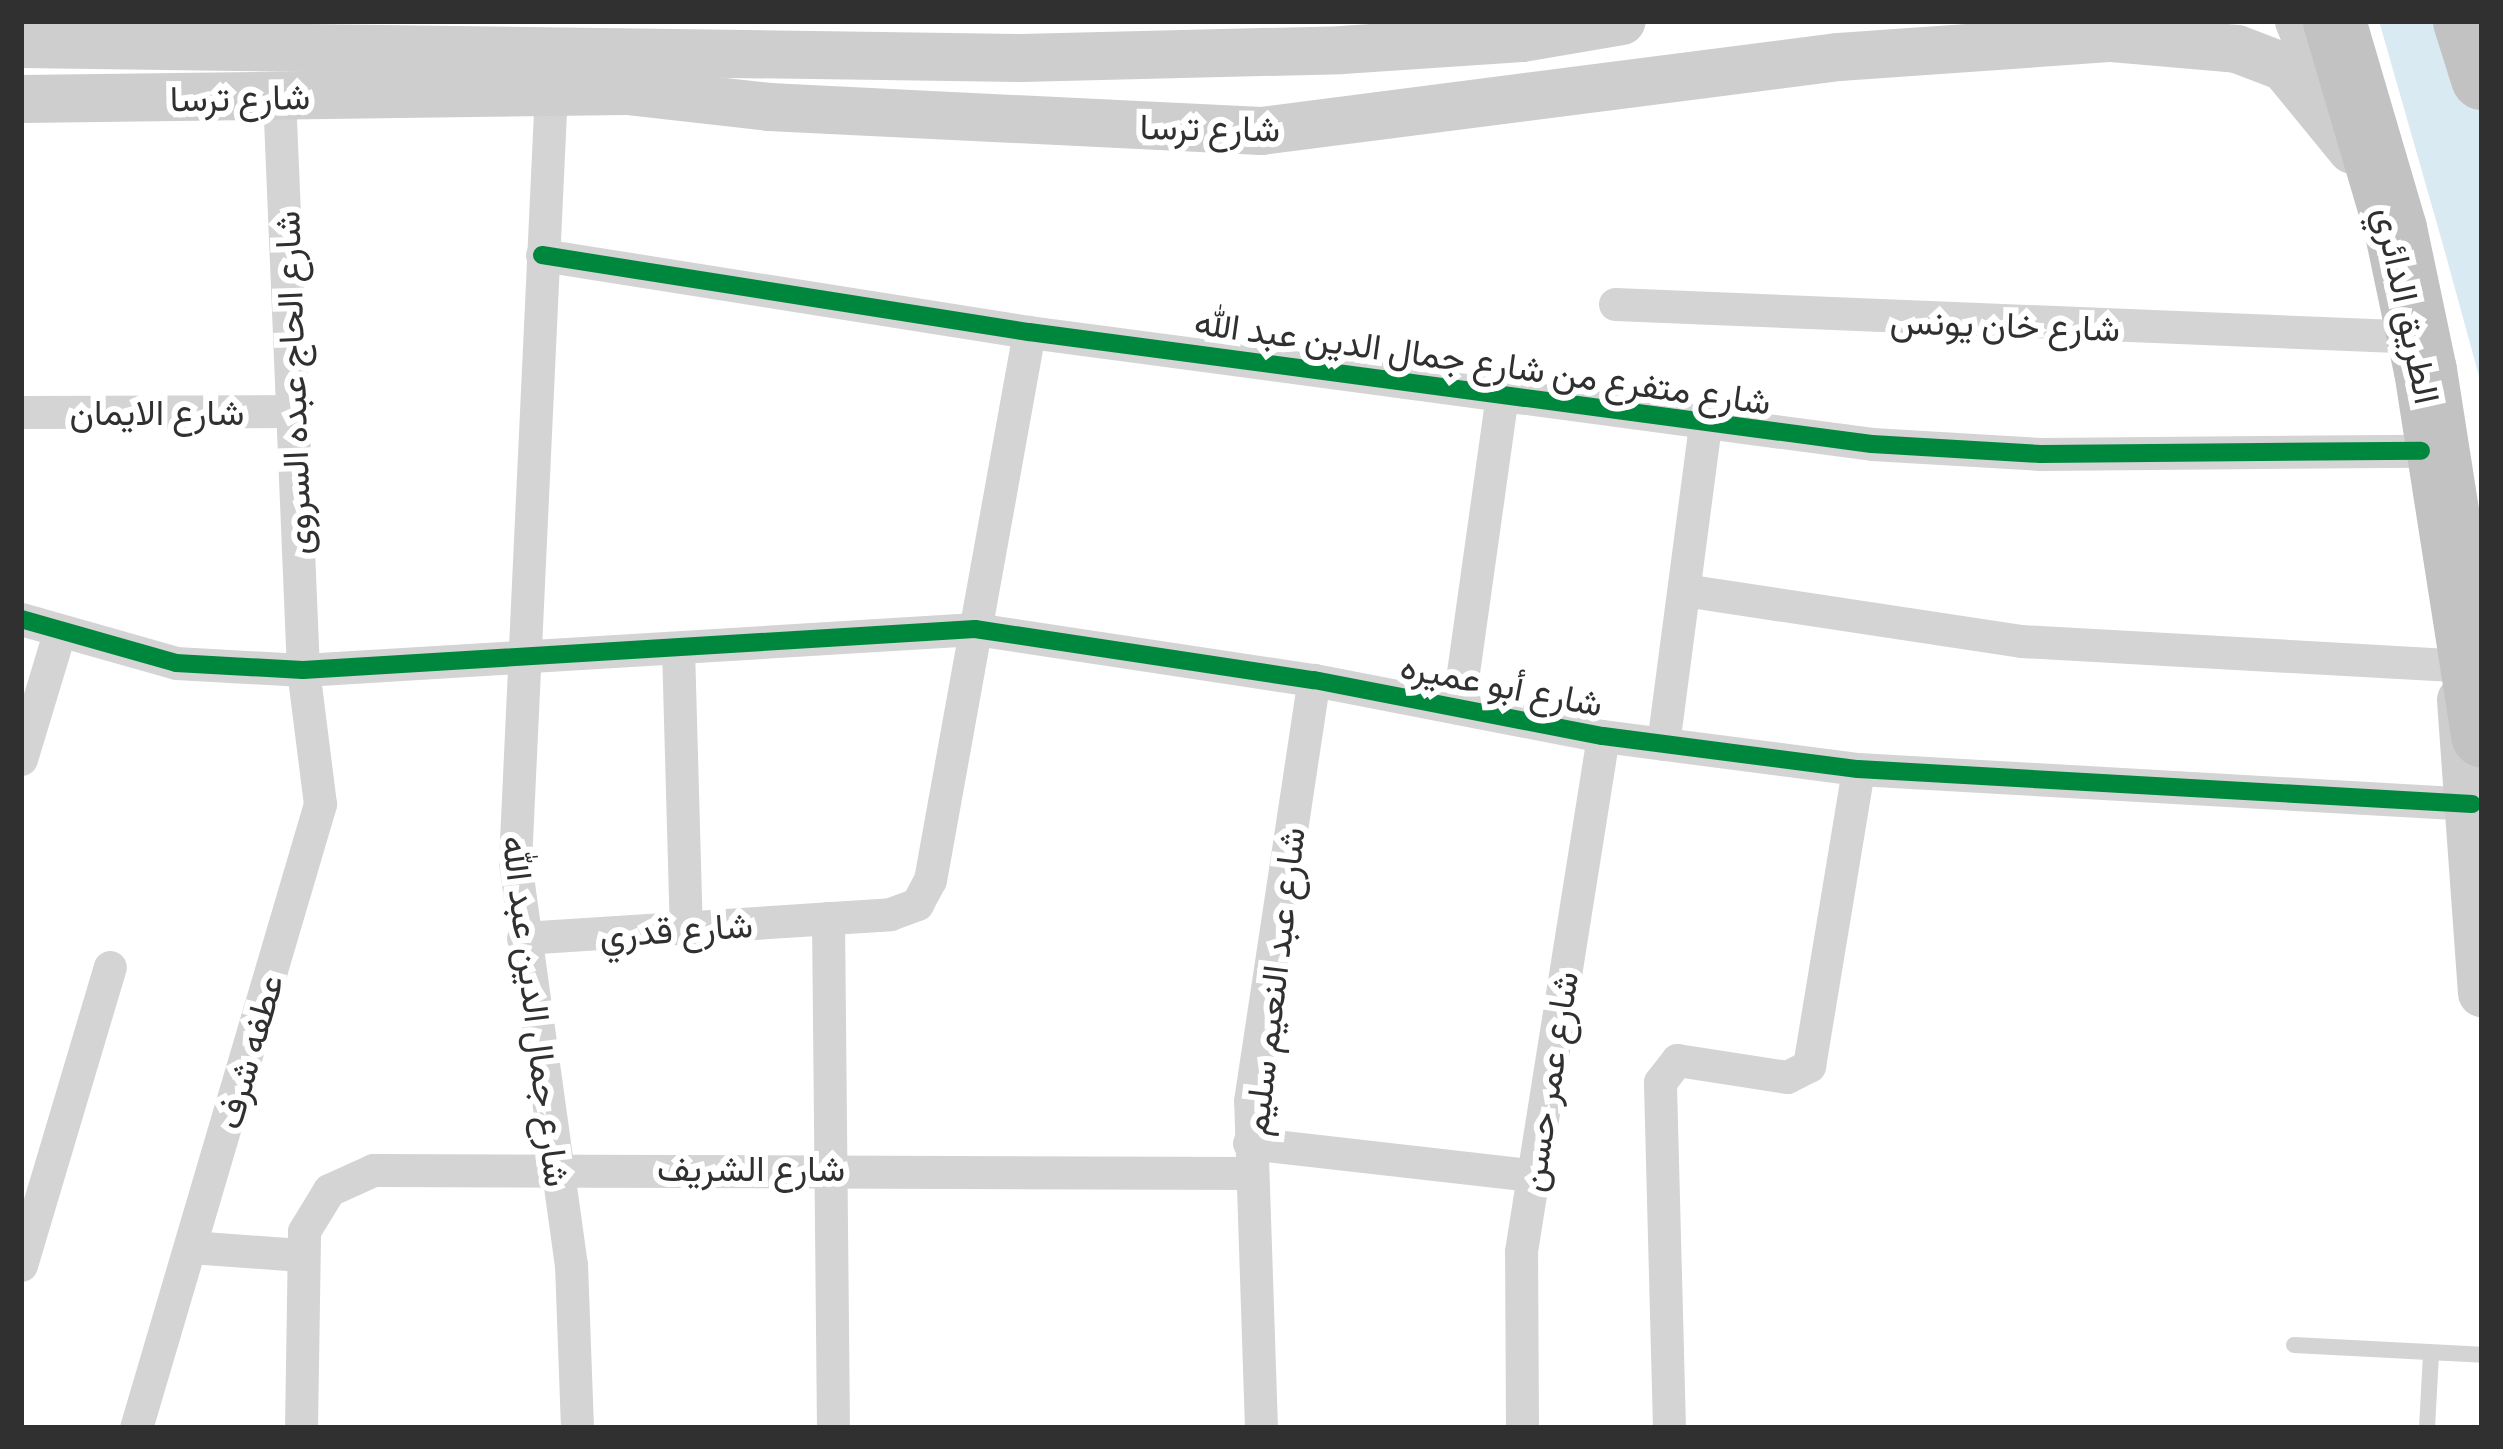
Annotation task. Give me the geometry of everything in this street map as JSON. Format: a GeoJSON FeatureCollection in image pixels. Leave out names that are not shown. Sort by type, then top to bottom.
{"type":"FeatureCollection","features":[{"type":"Feature","properties":{"kind":"highway","name":"الطريق الدائري"},"geometry":{"type":"LineString","coordinates":[[2334,21],[2395,228],[2425,370],[2482,736]]}},
{"type":"Feature","properties":{"kind":"highway"},"geometry":{"type":"LineString","coordinates":[[2464,21],[2482,78]]}},
{"type":"Feature","properties":{"kind":"main road"},"geometry":{"type":"LineString","coordinates":[[21,44],[357,45],[1021,58],[1342,50],[1522,38],[1622,21]]}},
{"type":"Feature","properties":{"kind":"main road"},"geometry":{"type":"LineString","coordinates":[[2299,21],[2352,150],[2421,451],[2457,665],[2472,804],[2482,993]]}},
{"type":"Feature","properties":{"kind":"main road","name":"شارع ترسا"},"geometry":{"type":"LineString","coordinates":[[22,99],[551,90],[1261,131],[1956,35],[2112,38],[2237,49],[2284,67],[2352,150]]}},
{"type":"Feature","properties":{"kind":"street","name":"شارع جمال الدين عبد الله"},"geometry":{"type":"LineString","coordinates":[[551,90],[514,793],[523,938],[571,1264],[577,1428]]}},
{"type":"Feature","properties":{"kind":"street","name":"شارع الحاج عبده السروى"},"geometry":{"type":"LineString","coordinates":[[279,96],[303,670]]}},
{"type":"Feature","properties":{"kind":"street"},"geometry":{"type":"LineString","coordinates":[[21,133],[22,99]]}},
{"type":"Feature","properties":{"kind":"street","name":"شارع متفرع من شارع جمال الدين عبد الله"},"geometry":{"type":"LineString","coordinates":[[542,255],[1029,332],[1705,426],[2041,454],[2421,451]]}},
{"type":"Feature","properties":{"kind":"street","name":"شارع خان يونس"},"geometry":{"type":"LineString","coordinates":[[1615,304],[2396,336]]}},
{"type":"Feature","properties":{"kind":"street","name":"شارع قدري"},"geometry":{"type":"LineString","coordinates":[[523,938],[904,912],[926,893],[1029,332]]}},
{"type":"Feature","properties":{"kind":"street"},"geometry":{"type":"LineString","coordinates":[[1458,709],[1502,396]]}},
{"type":"Feature","properties":{"kind":"street","name":"شارع الايمان"},"geometry":{"type":"LineString","coordinates":[[21,412],[293,411]]}},
{"type":"Feature","properties":{"kind":"street"},"geometry":{"type":"LineString","coordinates":[[1663,744],[1705,426]]}},
{"type":"Feature","properties":{"kind":"street"},"geometry":{"type":"LineString","coordinates":[[1684,590],[2020,641],[2457,665]]}},
{"type":"Feature","properties":{"kind":"street","name":"شارع أبو عميره"},"geometry":{"type":"LineString","coordinates":[[21,619],[176,663],[303,670],[975,629],[1314,680],[1603,736],[1858,769],[2472,804]]}},
{"type":"Feature","properties":{"kind":"street"},"geometry":{"type":"LineString","coordinates":[[21,759],[59,633]]}},
{"type":"Feature","properties":{"kind":"street"},"geometry":{"type":"LineString","coordinates":[[678,648],[686,927]]}},
{"type":"Feature","properties":{"kind":"street","name":"عطفه شرف"},"geometry":{"type":"LineString","coordinates":[[136,1428],[320,804],[303,670]]}},
{"type":"Feature","properties":{"kind":"street","name":"شارع عبد النعيم سليم"},"geometry":{"type":"LineString","coordinates":[[1261,1428],[1250,1158],[1314,680]]}},
{"type":"Feature","properties":{"kind":"street","name":"شارع عمر حسن"},"geometry":{"type":"LineString","coordinates":[[1522,1428],[1519,1290],[1531,1174],[1603,736]]}},
{"type":"Feature","properties":{"kind":"street"},"geometry":{"type":"LineString","coordinates":[[1669,1428],[1660,1082],[1677,1060],[1787,1077],[1809,1066],[1858,769]]}},
{"type":"Feature","properties":{"kind":"street"},"geometry":{"type":"LineString","coordinates":[[828,918],[825,1166],[833,1428]]}},
{"type":"Feature","properties":{"kind":"street"},"geometry":{"type":"LineString","coordinates":[[21,1264],[30,1203],[110,967]]}},
{"type":"Feature","properties":{"kind":"street","name":"شارع الشريف"},"geometry":{"type":"LineString","coordinates":[[301,1256],[313,1208],[349,1177],[557,1168],[1250,1158],[1531,1174]]}},
{"type":"Feature","properties":{"kind":"street"},"geometry":{"type":"LineString","coordinates":[[190,1246],[301,1256],[301,1428]]}},
{"type":"Feature","properties":{"kind":"lane"},"geometry":{"type":"LineString","coordinates":[[2294,1345],[2482,1355]]}},
{"type":"Feature","properties":{"kind":"lane"},"geometry":{"type":"LineString","coordinates":[[2427,1428],[2431,1353]]}},
{"type":"Feature","properties":{"kind":"shaded area"},"geometry":{"type":"Polygon","coordinates":[[[2379,21],[2482,21],[2482,387],[2443,245],[2379,21]]]}},
{"type":"Feature","properties":{"kind":"cycle path"},"geometry":{"type":"LineString","coordinates":[[542,255],[1029,332],[1872,444],[2041,454],[2421,451]]}},
{"type":"Feature","properties":{"kind":"cycle path"},"geometry":{"type":"LineString","coordinates":[[21,619],[176,663],[303,670],[975,629],[1314,680],[1603,736],[1858,769],[2472,804]]}}]}
